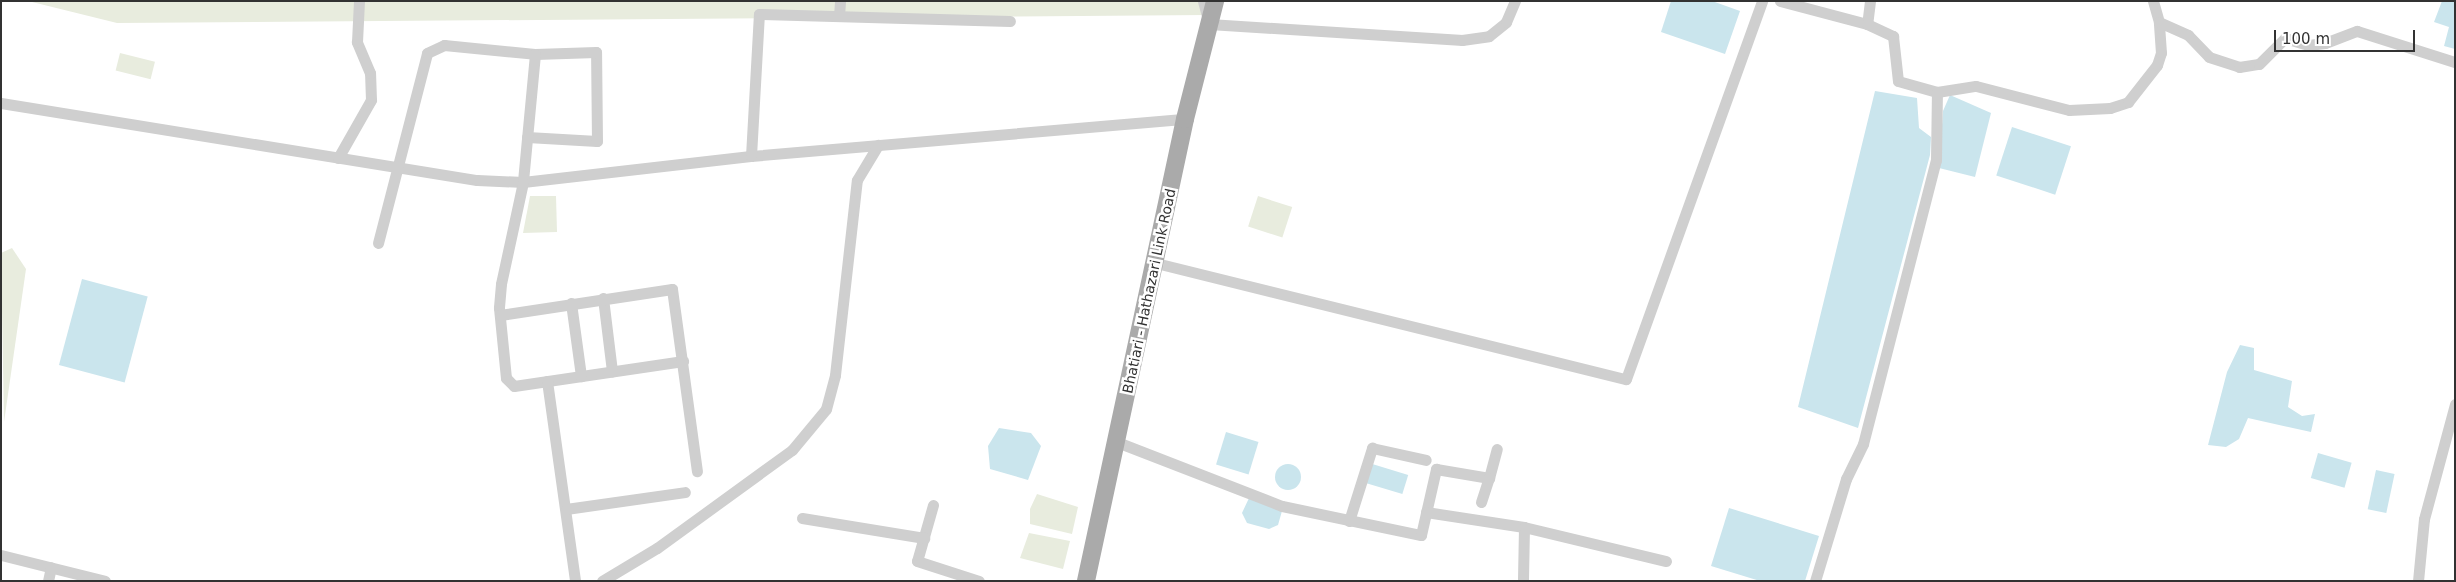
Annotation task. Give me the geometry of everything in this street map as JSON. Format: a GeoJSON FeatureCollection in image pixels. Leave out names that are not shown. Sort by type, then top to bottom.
{"type":"FeatureCollection","features":[{"type":"Feature","properties":{"kind":"main road","name":"Bhatiari - Hathazari Link Road"},"geometry":{"type":"LineString","coordinates":[[1086,581],[1156,263],[1184,119],[1215,1]]}},
{"type":"Feature","properties":{"kind":"street"},"geometry":{"type":"LineString","coordinates":[[338,158],[371,100],[370,73],[357,42],[359,1]]}},
{"type":"Feature","properties":{"kind":"street"},"geometry":{"type":"LineString","coordinates":[[839,16],[840,1]]}},
{"type":"Feature","properties":{"kind":"street"},"geometry":{"type":"LineString","coordinates":[[1204,1],[1209,24],[1462,40],[1489,36],[1506,22],[1516,1]]}},
{"type":"Feature","properties":{"kind":"street"},"geometry":{"type":"LineString","coordinates":[[1156,263],[1626,378],[1762,1]]}},
{"type":"Feature","properties":{"kind":"street"},"geometry":{"type":"LineString","coordinates":[[1780,1],[1867,24],[1893,36],[1898,81],[1937,92],[1976,86],[2069,110],[2110,108],[2128,102],[2157,65],[2161,54],[2159,22],[2153,1]]}},
{"type":"Feature","properties":{"kind":"street"},"geometry":{"type":"LineString","coordinates":[[1867,24],[1870,1]]}},
{"type":"Feature","properties":{"kind":"street"},"geometry":{"type":"LineString","coordinates":[[751,156],[758,14],[1010,22]]}},
{"type":"Feature","properties":{"kind":"street"},"geometry":{"type":"LineString","coordinates":[[2159,22],[2188,35],[2209,57],[2239,67],[2260,64],[2285,38],[2308,45],[2325,44],[2357,31],[2455,62]]}},
{"type":"Feature","properties":{"kind":"street"},"geometry":{"type":"LineString","coordinates":[[378,243],[396,165],[427,53],[444,45],[535,54],[596,52],[597,141],[527,137]]}},
{"type":"Feature","properties":{"kind":"street"},"geometry":{"type":"LineString","coordinates":[[535,54],[523,182],[501,284],[500,315],[509,383],[547,381],[683,361]]}},
{"type":"Feature","properties":{"kind":"street"},"geometry":{"type":"LineString","coordinates":[[1815,581],[1846,479],[1864,444],[1933,170],[1937,92]]}},
{"type":"Feature","properties":{"kind":"street"},"geometry":{"type":"LineString","coordinates":[[1,103],[338,158],[396,165],[477,180],[523,182],[751,156],[1184,119]]}},
{"type":"Feature","properties":{"kind":"street"},"geometry":{"type":"LineString","coordinates":[[602,581],[657,548],[792,450],[826,409],[835,375],[857,180],[878,145]]}},
{"type":"Feature","properties":{"kind":"street"},"geometry":{"type":"LineString","coordinates":[[500,315],[672,289],[697,471]]}},
{"type":"Feature","properties":{"kind":"street"},"geometry":{"type":"LineString","coordinates":[[603,298],[612,371]]}},
{"type":"Feature","properties":{"kind":"street"},"geometry":{"type":"LineString","coordinates":[[571,304],[581,376]]}},
{"type":"Feature","properties":{"kind":"street"},"geometry":{"type":"LineString","coordinates":[[547,381],[575,581]]}},
{"type":"Feature","properties":{"kind":"street"},"geometry":{"type":"LineString","coordinates":[[2418,581],[2424,519],[2455,404]]}},
{"type":"Feature","properties":{"kind":"street"},"geometry":{"type":"LineString","coordinates":[[1117,442],[1282,506],[1421,535],[1436,469],[1489,478]]}},
{"type":"Feature","properties":{"kind":"street"},"geometry":{"type":"LineString","coordinates":[[1349,521],[1372,448],[1426,460]]}},
{"type":"Feature","properties":{"kind":"street"},"geometry":{"type":"LineString","coordinates":[[1481,502],[1497,449]]}},
{"type":"Feature","properties":{"kind":"street"},"geometry":{"type":"LineString","coordinates":[[566,509],[685,492]]}},
{"type":"Feature","properties":{"kind":"street"},"geometry":{"type":"LineString","coordinates":[[933,505],[917,561],[979,581]]}},
{"type":"Feature","properties":{"kind":"street"},"geometry":{"type":"LineString","coordinates":[[1426,512],[1524,527],[1666,562]]}},
{"type":"Feature","properties":{"kind":"street"},"geometry":{"type":"LineString","coordinates":[[802,518],[924,538]]}},
{"type":"Feature","properties":{"kind":"street"},"geometry":{"type":"LineString","coordinates":[[1523,581],[1524,527]]}},
{"type":"Feature","properties":{"kind":"street"},"geometry":{"type":"LineString","coordinates":[[1,555],[105,581]]}},
{"type":"Feature","properties":{"kind":"street"},"geometry":{"type":"LineString","coordinates":[[48,581],[51,567]]}},
{"type":"Feature","properties":{"kind":"shaded area"},"geometry":{"type":"Polygon","coordinates":[[[28,1],[1215,1],[1208,15],[117,23],[28,1]]]}},
{"type":"Feature","properties":{"kind":"shaded area"},"geometry":{"type":"Polygon","coordinates":[[[120,53],[155,62],[151,79],[116,70],[120,53]]]}},
{"type":"Feature","properties":{"kind":"shaded area"},"geometry":{"type":"Polygon","coordinates":[[[530,196],[556,196],[557,232],[523,233],[530,196]]]}},
{"type":"Feature","properties":{"kind":"shaded area"},"geometry":{"type":"Polygon","coordinates":[[[1258,196],[1292,207],[1282,238],[1248,226],[1258,196]]]}},
{"type":"Feature","properties":{"kind":"shaded area"},"geometry":{"type":"Polygon","coordinates":[[[12,248],[26,269],[4,422],[1,253],[12,248]]]}},
{"type":"Feature","properties":{"kind":"shaded area"},"geometry":{"type":"Polygon","coordinates":[[[1037,494],[1078,507],[1072,534],[1030,524],[1030,509],[1037,494]]]}},
{"type":"Feature","properties":{"kind":"shaded area"},"geometry":{"type":"Polygon","coordinates":[[[1029,533],[1070,541],[1063,569],[1020,558],[1029,533]]]}},
{"type":"Feature","properties":{"kind":"water"},"geometry":{"type":"Polygon","coordinates":[[[1671,1],[1712,1],[1740,11],[1725,54],[1661,32],[1671,1]]]}},
{"type":"Feature","properties":{"kind":"water"},"geometry":{"type":"Polygon","coordinates":[[[2442,1],[2455,1],[2455,49],[2444,46],[2449,27],[2434,22],[2442,1]]]}},
{"type":"Feature","properties":{"kind":"water"},"geometry":{"type":"Polygon","coordinates":[[[1875,91],[1917,98],[1919,128],[1931,137],[1930,155],[1858,428],[1798,407],[1875,91]]]}},
{"type":"Feature","properties":{"kind":"water"},"geometry":{"type":"Polygon","coordinates":[[[1950,95],[1991,113],[1975,177],[1939,168],[1943,111],[1950,95]]]}},
{"type":"Feature","properties":{"kind":"water"},"geometry":{"type":"Polygon","coordinates":[[[2012,127],[2071,146],[2055,195],[1996,176],[2012,127]]]}},
{"type":"Feature","properties":{"kind":"water"},"geometry":{"type":"Polygon","coordinates":[[[82,279],[148,297],[125,383],[59,365],[82,279]]]}},
{"type":"Feature","properties":{"kind":"water"},"geometry":{"type":"Polygon","coordinates":[[[2240,345],[2254,348],[2254,370],[2292,381],[2288,407],[2302,416],[2315,414],[2311,432],[2248,418],[2239,439],[2226,447],[2208,445],[2227,372],[2240,345]]]}},
{"type":"Feature","properties":{"kind":"water"},"geometry":{"type":"Polygon","coordinates":[[[999,428],[1031,433],[1041,446],[1028,480],[990,469],[988,446],[999,428]]]}},
{"type":"Feature","properties":{"kind":"water"},"geometry":{"type":"Polygon","coordinates":[[[1226,432],[1259,442],[1249,474],[1216,465],[1226,432]]]}},
{"type":"Feature","properties":{"kind":"water"},"geometry":{"type":"Polygon","coordinates":[[[2318,453],[2352,463],[2344,488],[2311,478],[2318,453]]]}},
{"type":"Feature","properties":{"kind":"water"},"geometry":{"type":"Polygon","coordinates":[[[1369,463],[1408,475],[1402,494],[1363,482],[1369,463]]]}},
{"type":"Feature","properties":{"kind":"water"},"geometry":{"type":"Polygon","coordinates":[[[1288,464],[1297,468],[1301,477],[1297,486],[1288,490],[1279,486],[1275,477],[1279,468],[1288,464]]]}},
{"type":"Feature","properties":{"kind":"water"},"geometry":{"type":"Polygon","coordinates":[[[2376,470],[2395,474],[2386,513],[2368,509],[2376,470]]]}},
{"type":"Feature","properties":{"kind":"water"},"geometry":{"type":"Polygon","coordinates":[[[1249,498],[1282,511],[1278,525],[1269,529],[1247,523],[1242,513],[1249,498]]]}},
{"type":"Feature","properties":{"kind":"water"},"geometry":{"type":"Polygon","coordinates":[[[1729,508],[1819,536],[1805,581],[1760,581],[1711,566],[1729,508]]]}}]}
